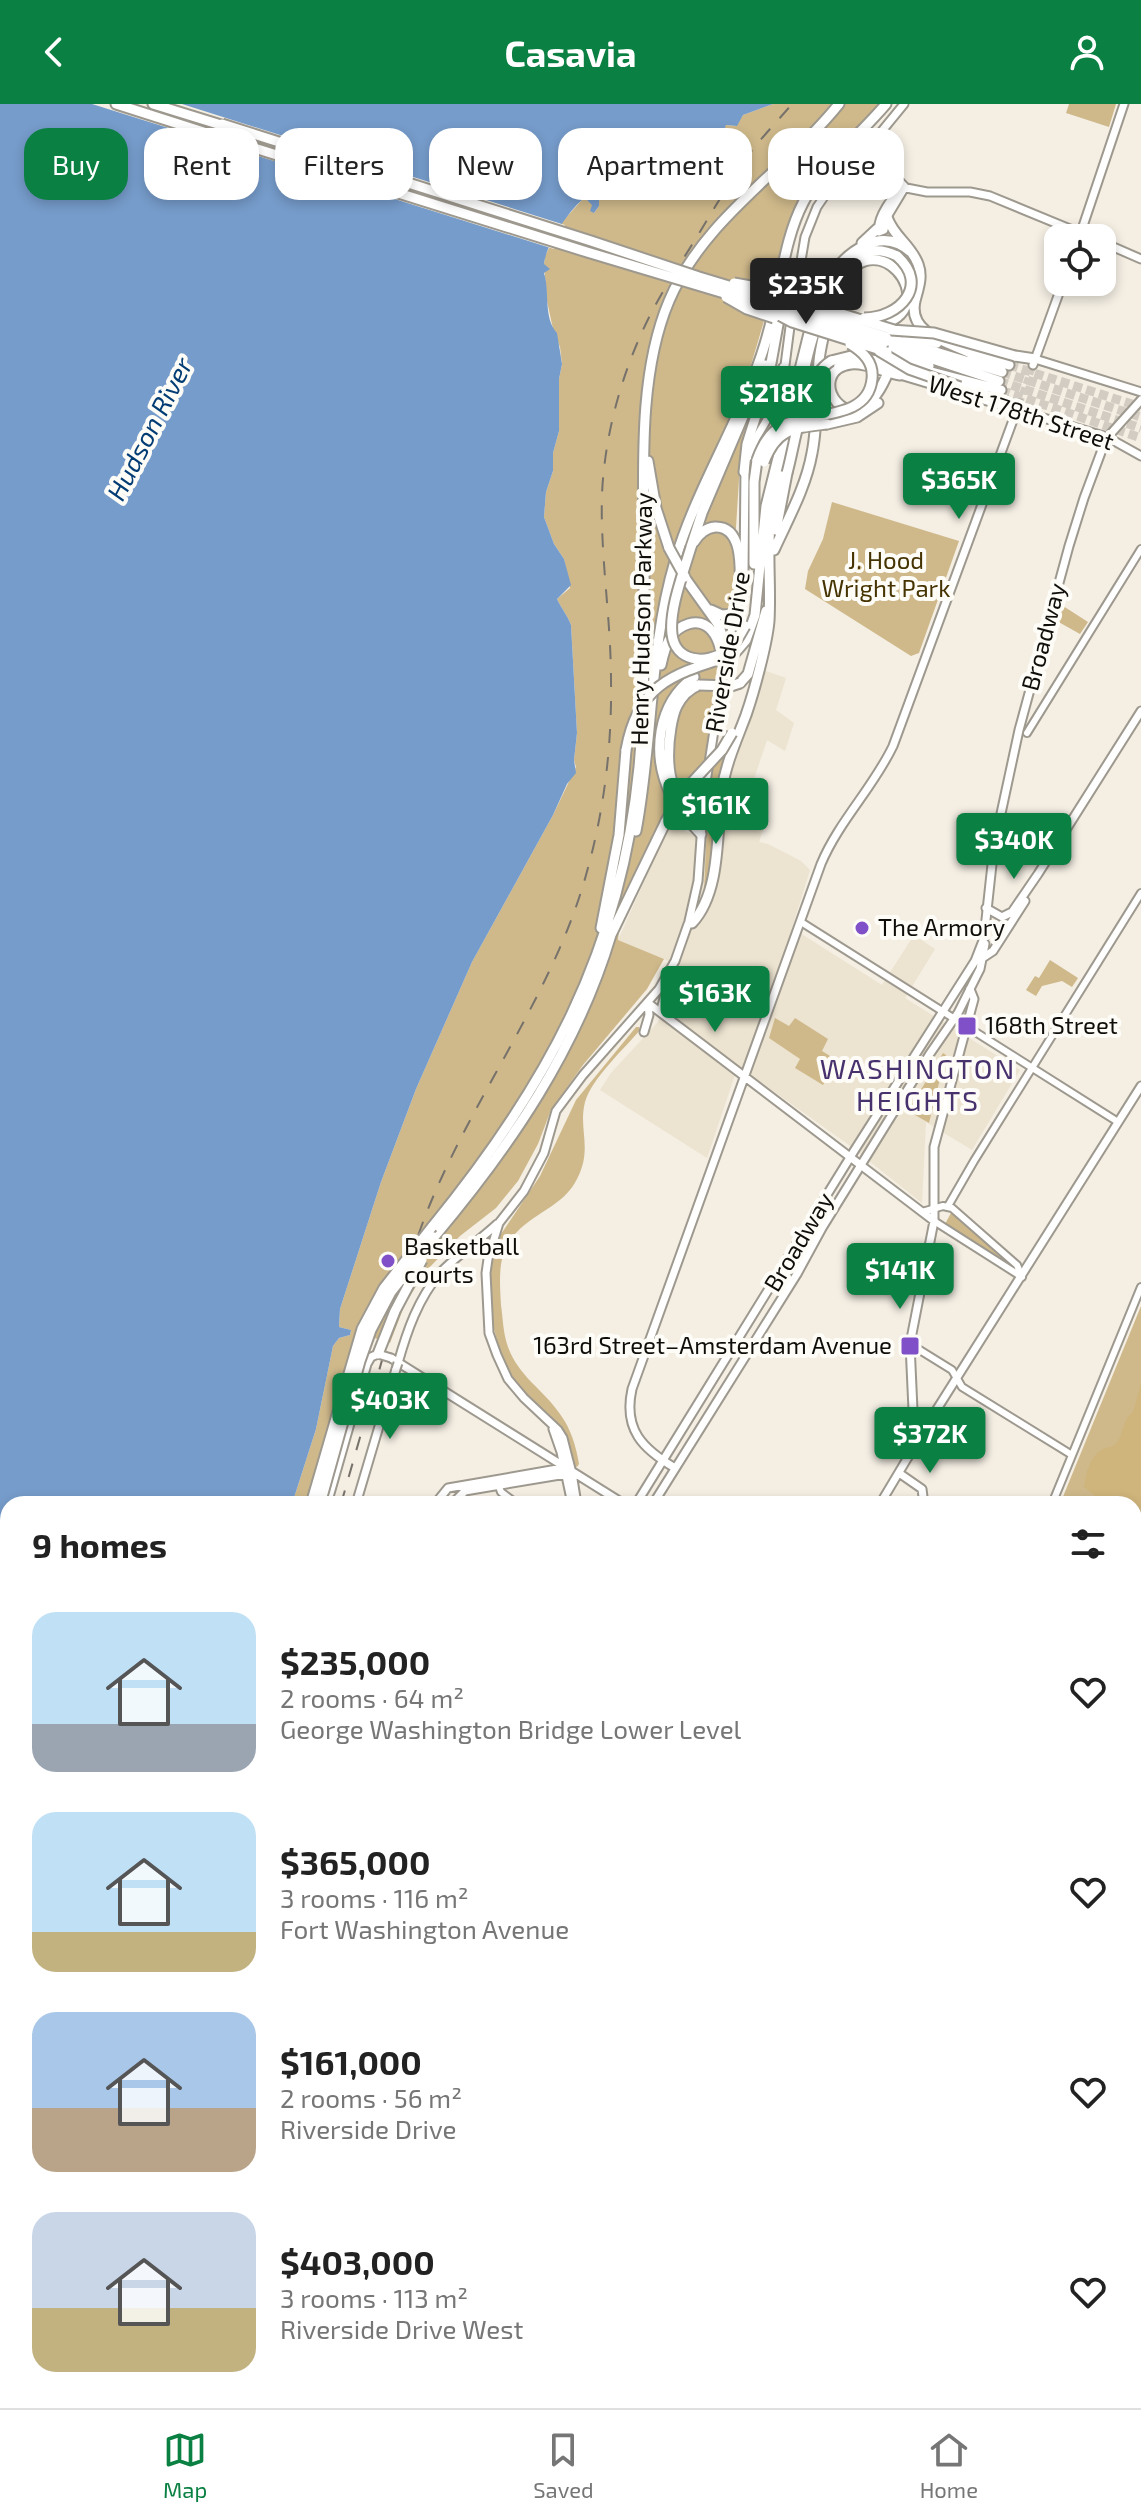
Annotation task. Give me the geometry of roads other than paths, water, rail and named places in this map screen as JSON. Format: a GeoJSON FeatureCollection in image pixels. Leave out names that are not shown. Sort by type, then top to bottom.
{"type":"FeatureCollection","features":[{"type":"Feature","properties":{"kind":"highway"},"geometry":{"type":"LineString","coordinates":[[118,104],[719,293],[1004,377]]}},
{"type":"Feature","properties":{"kind":"highway"},"geometry":{"type":"LineString","coordinates":[[118,104],[603,257],[755,298],[803,302],[887,344]]}},
{"type":"Feature","properties":{"kind":"highway"},"geometry":{"type":"LineString","coordinates":[[156,104],[707,278],[887,344]]}},
{"type":"Feature","properties":{"kind":"highway"},"geometry":{"type":"LineString","coordinates":[[156,104],[838,325],[868,339],[1004,377]]}},
{"type":"Feature","properties":{"kind":"highway","name":"Henry Hudson Parkway"},"geometry":{"type":"LineString","coordinates":[[322,1496],[367,1337],[391,1292],[533,1090],[557,1046],[594,964],[620,882],[638,775],[643,709],[645,450],[653,356],[659,327],[684,270],[709,235],[812,136],[839,104]]}},
{"type":"Feature","properties":{"kind":"highway","name":"Henry Hudson Parkway"},"geometry":{"type":"LineString","coordinates":[[313,1496],[362,1329],[384,1288],[502,1151],[545,1085],[588,1000],[623,891],[638,820],[661,621],[677,553],[762,355],[796,219],[812,188],[886,104]]}},
{"type":"Feature","properties":{"kind":"highway"},"geometry":{"type":"LineString","coordinates":[[887,217],[893,231],[912,253],[921,274],[914,309],[918,324],[929,334],[975,355],[1004,377],[1018,406]]}},
{"type":"Feature","properties":{"kind":"highway"},"geometry":{"type":"LineString","coordinates":[[760,550],[770,485],[824,287],[834,272],[877,229]]}},
{"type":"Feature","properties":{"kind":"highway"},"geometry":{"type":"LineString","coordinates":[[856,250],[869,243],[884,241],[897,243],[912,253]]}},
{"type":"Feature","properties":{"kind":"highway"},"geometry":{"type":"LineString","coordinates":[[689,924],[702,909],[716,863],[724,778],[752,698],[769,622],[770,577],[777,518],[806,355],[836,279],[858,257],[878,251],[897,256],[906,266],[910,280],[909,293],[901,306],[877,317],[838,325]]}},
{"type":"Feature","properties":{"kind":"highway"},"geometry":{"type":"LineString","coordinates":[[774,550],[810,466],[819,355],[837,290],[850,271],[866,261],[885,262],[898,270],[906,284],[907,297],[904,309],[897,317],[885,324],[838,325]]}},
{"type":"Feature","properties":{"kind":"highway"},"geometry":{"type":"LineString","coordinates":[[744,472],[747,444],[771,365],[783,296],[783,270]]}},
{"type":"Feature","properties":{"kind":"highway"},"geometry":{"type":"LineString","coordinates":[[701,834],[671,796],[662,772],[662,725],[678,690],[725,663],[739,643],[751,602],[757,460],[775,430],[788,423],[853,406],[867,394],[872,371],[865,355],[823,308],[762,288],[707,278]]}},
{"type":"Feature","properties":{"kind":"highway"},"geometry":{"type":"LineString","coordinates":[[745,626],[729,649],[708,659],[689,658],[672,638],[672,622],[702,513],[767,358],[778,306],[779,285]]}},
{"type":"Feature","properties":{"kind":"highway"},"geometry":{"type":"LineString","coordinates":[[719,293],[751,310],[838,325],[926,331],[1004,377]]}},
{"type":"Feature","properties":{"kind":"highway"},"geometry":{"type":"LineString","coordinates":[[755,298],[792,322],[887,344],[975,355]]}},
{"type":"Feature","properties":{"kind":"highway"},"geometry":{"type":"LineString","coordinates":[[838,325],[920,374],[1004,377],[1034,362]]}},
{"type":"Feature","properties":{"kind":"highway"},"geometry":{"type":"LineString","coordinates":[[770,577],[770,523],[810,387],[819,371],[831,361],[843,357],[861,357],[922,370],[1004,377]]}},
{"type":"Feature","properties":{"kind":"highway"},"geometry":{"type":"LineString","coordinates":[[843,357],[857,358],[900,375]]}},
{"type":"Feature","properties":{"kind":"highway"},"geometry":{"type":"LineString","coordinates":[[594,964],[619,835],[626,750],[636,715],[652,691],[668,680],[727,658],[746,640],[753,621],[760,550],[759,487],[764,462],[776,439],[788,431],[800,427],[832,427],[854,419],[869,411],[883,396],[887,377],[870,403],[859,409],[841,406],[831,395],[830,387],[832,376],[838,369],[861,364],[900,375]]}},
{"type":"Feature","properties":{"kind":"highway"},"geometry":{"type":"LineString","coordinates":[[645,450],[656,508],[669,548],[685,578],[717,622],[727,658]]}},
{"type":"Feature","properties":{"kind":"highway"},"geometry":{"type":"LineString","coordinates":[[691,547],[706,530],[723,529],[733,538],[740,562],[740,593]]}},
{"type":"Feature","properties":{"kind":"highway"},"geometry":{"type":"LineString","coordinates":[[700,600],[719,614],[735,614]]}},
{"type":"Feature","properties":{"kind":"highway"},"geometry":{"type":"LineString","coordinates":[[696,681],[731,686],[740,683],[748,674],[769,604]]}},
{"type":"Feature","properties":{"kind":"highway"},"geometry":{"type":"LineString","coordinates":[[650,719],[666,646],[680,627],[696,623],[712,630],[727,658]]}},
{"type":"Feature","properties":{"kind":"highway"},"geometry":{"type":"LineString","coordinates":[[696,681],[676,707],[667,748],[670,774],[679,793],[690,800],[705,793]]}},
{"type":"Feature","properties":{"kind":"highway"},"geometry":{"type":"LineString","coordinates":[[609,939],[666,821],[684,791],[722,750],[753,687]]}},
{"type":"Feature","properties":{"kind":"highway"},"geometry":{"type":"LineString","coordinates":[[378,1354],[400,1298],[433,1232]]}},
{"type":"Feature","properties":{"kind":"main road","name":"Riverside Drive"},"geometry":{"type":"LineString","coordinates":[[884,128],[904,104]]}},
{"type":"Feature","properties":{"kind":"main road"},"geometry":{"type":"LineString","coordinates":[[1084,224],[1124,104]]}},
{"type":"Feature","properties":{"kind":"main road"},"geometry":{"type":"LineString","coordinates":[[905,187],[880,232],[877,229],[879,222],[896,194],[905,187],[990,196],[1053,224]]}},
{"type":"Feature","properties":{"kind":"main road","name":"Riverside Drive"},"geometry":{"type":"LineString","coordinates":[[572,1496],[563,1438],[508,1379],[489,1333],[488,1259],[499,1223],[524,1191],[544,1153],[556,1111],[583,1075],[648,1003],[671,969],[689,924],[696,890],[705,793],[745,568],[744,472],[753,444],[782,391],[804,242],[822,200]]}},
{"type":"Feature","properties":{"kind":"main road"},"geometry":{"type":"LineString","coordinates":[[1116,248],[1141,259]]}},
{"type":"Feature","properties":{"kind":"main road"},"geometry":{"type":"LineString","coordinates":[[1058,296],[1034,362],[1141,392]]}},
{"type":"Feature","properties":{"kind":"main road","name":"West 178th Street"},"geometry":{"type":"LineString","coordinates":[[900,375],[1006,408],[1018,406],[1107,437],[1141,456]]}},
{"type":"Feature","properties":{"kind":"main road","name":"Broadway"},"geometry":{"type":"LineString","coordinates":[[658,1496],[970,989],[984,957],[986,908],[994,846],[1034,671],[1082,504],[1107,437],[1141,400]]}},
{"type":"Feature","properties":{"kind":"main road"},"geometry":{"type":"LineString","coordinates":[[675,1468],[648,1450],[638,1437],[632,1422],[631,1396],[829,847],[893,746],[1018,406]]}},
{"type":"Feature","properties":{"kind":"main road"},"geometry":{"type":"LineString","coordinates":[[984,957],[993,951],[1141,711]]}},
{"type":"Feature","properties":{"kind":"main road"},"geometry":{"type":"LineString","coordinates":[[986,908],[998,916],[1007,915],[1038,874]]}},
{"type":"Feature","properties":{"kind":"main road","name":"Broadway"},"geometry":{"type":"LineString","coordinates":[[641,1496],[973,965],[984,938]]}},
{"type":"Feature","properties":{"kind":"main road"},"geometry":{"type":"LineString","coordinates":[[671,969],[662,1006],[684,1030]]}},
{"type":"Feature","properties":{"kind":"main road"},"geometry":{"type":"LineString","coordinates":[[920,1437],[914,1431],[910,1344],[934,1221],[936,1137],[974,999],[970,989]]}},
{"type":"Feature","properties":{"kind":"main road"},"geometry":{"type":"LineString","coordinates":[[648,1003],[934,1221]]}},
{"type":"Feature","properties":{"kind":"main road"},"geometry":{"type":"LineString","coordinates":[[644,1032],[649,1015],[648,1003]]}},
{"type":"Feature","properties":{"kind":"main road"},"geometry":{"type":"LineString","coordinates":[[916,1054],[925,1062]]}},
{"type":"Feature","properties":{"kind":"main road"},"geometry":{"type":"LineString","coordinates":[[885,1496],[1141,1086]]}},
{"type":"Feature","properties":{"kind":"main road"},"geometry":{"type":"LineString","coordinates":[[358,1496],[415,1312],[441,1273],[499,1223]]}},
{"type":"Feature","properties":{"kind":"main road","name":"Riverside Drive"},"geometry":{"type":"LineString","coordinates":[[480,1239],[488,1259]]}},
{"type":"Feature","properties":{"kind":"main road"},"geometry":{"type":"LineString","coordinates":[[329,1496],[367,1364],[371,1357],[378,1354],[391,1358],[610,1496]]}},
{"type":"Feature","properties":{"kind":"main road"},"geometry":{"type":"LineString","coordinates":[[442,1494],[448,1488],[568,1472]]}},
{"type":"Feature","properties":{"kind":"main road"},"geometry":{"type":"LineString","coordinates":[[899,1473],[921,1488],[922,1496]]}},
{"type":"Feature","properties":{"kind":"main road"},"geometry":{"type":"LineString","coordinates":[[460,1496],[465,1491],[498,1482]]}},
{"type":"Feature","properties":{"kind":"main road"},"geometry":{"type":"LineString","coordinates":[[442,1494],[450,1496]]}},
{"type":"Feature","properties":{"kind":"street"},"geometry":{"type":"LineString","coordinates":[[1027,733],[1141,549]]}},
{"type":"Feature","properties":{"kind":"street"},"geometry":{"type":"LineString","coordinates":[[922,1212],[948,1206],[1141,893]]}},
{"type":"Feature","properties":{"kind":"street"},"geometry":{"type":"LineString","coordinates":[[801,922],[1118,1122]]}},
{"type":"Feature","properties":{"kind":"street"},"geometry":{"type":"LineString","coordinates":[[948,1206],[1017,1265],[1022,1277]]}},
{"type":"Feature","properties":{"kind":"street"},"geometry":{"type":"LineString","coordinates":[[934,1221],[1022,1277]]}},
{"type":"Feature","properties":{"kind":"street"},"geometry":{"type":"LineString","coordinates":[[1055,1496],[1141,1287]]}},
{"type":"Feature","properties":{"kind":"street"},"geometry":{"type":"LineString","coordinates":[[910,1344],[952,1370],[962,1387],[1072,1455]]}},
{"type":"Feature","properties":{"kind":"street"},"geometry":{"type":"LineString","coordinates":[[498,1482],[505,1496]]}},
{"type":"Feature","properties":{"kind":"water","name":"Hudson River"},"geometry":{"type":"Polygon","coordinates":[[[0,104],[773,104],[743,115],[737,126],[726,125],[725,128],[558,128],[558,200],[582,200],[558,230],[544,264],[550,269],[544,273],[548,312],[557,333],[562,364],[559,431],[544,517],[554,544],[564,559],[571,585],[557,599],[571,625],[576,773],[567,784],[472,962],[416,1089],[381,1182],[340,1309],[339,1327],[351,1330],[350,1335],[339,1338],[333,1346],[316,1429],[295,1496],[0,1496],[0,104]]]}},
{"type":"Feature","properties":{"kind":"water"},"geometry":{"type":"Polygon","coordinates":[[[587,200],[599,200],[594,213],[590,211],[592,205],[587,200]]]}},
{"type":"Feature","properties":{"kind":"tunnel"},"geometry":{"type":"LineString","coordinates":[[1009,365],[1141,407]]}},
{"type":"Feature","properties":{"kind":"tunnel"},"geometry":{"type":"LineString","coordinates":[[1019,404],[1033,365]]}},
{"type":"Feature","properties":{"kind":"tunnel"},"geometry":{"type":"LineString","coordinates":[[1002,372],[1141,417]]}},
{"type":"Feature","properties":{"kind":"tunnel"},"geometry":{"type":"LineString","coordinates":[[999,381],[1141,428]]}},
{"type":"Feature","properties":{"kind":"tunnel"},"geometry":{"type":"LineString","coordinates":[[1001,390],[1141,438]]}},
{"type":"Feature","properties":{"kind":"railway"},"geometry":{"type":"LineString","coordinates":[[343,1496],[414,1248],[432,1198],[553,963],[573,915],[595,841],[606,773],[611,703],[602,494],[607,445],[618,396],[656,304],[749,154],[792,104]]}},
{"type":"Feature","properties":{"kind":"place","name":"The Armory"},"geometry":{"type":"Point","coordinates":[862,928]}},
{"type":"Feature","properties":{"kind":"place","name":"168th Street"},"geometry":{"type":"Point","coordinates":[967,1026]}},
{"type":"Feature","properties":{"kind":"place","name":"Basketball courts"},"geometry":{"type":"Point","coordinates":[388,1261]}},
{"type":"Feature","properties":{"kind":"place","name":"163rd Street–Amsterdam Avenue"},"geometry":{"type":"Point","coordinates":[910,1346]}},
{"type":"Feature","properties":{"kind":"district","name":"WASHINGTON HEIGHTS"},"geometry":{"type":"Point","coordinates":[918,1085]}},
{"type":"Feature","properties":{"kind":"park label","name":"J. Hood Wright Park"},"geometry":{"type":"Point","coordinates":[886,575]}}]}
